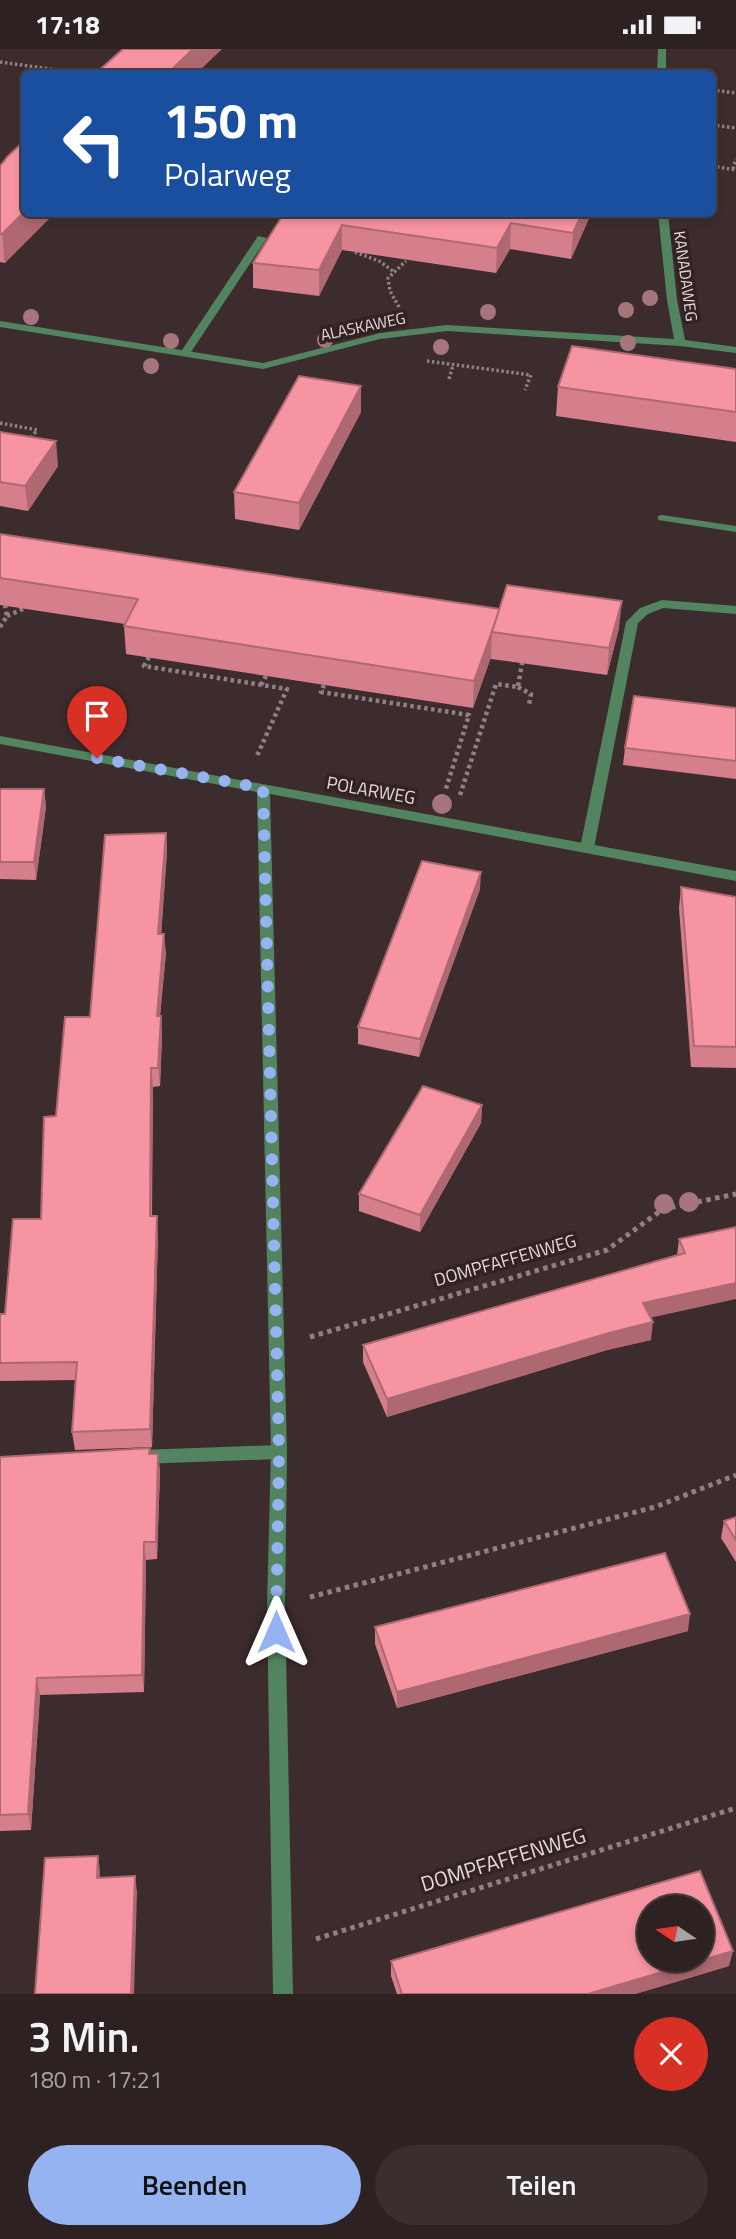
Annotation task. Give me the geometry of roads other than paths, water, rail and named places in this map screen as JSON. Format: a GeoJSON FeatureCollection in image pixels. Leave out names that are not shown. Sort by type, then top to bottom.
{"type":"FeatureCollection","features":[{"type":"Feature","properties":{"kind":"street"},"geometry":{"type":"LineString","coordinates":[[662,49],[663,70]]}},
{"type":"Feature","properties":{"kind":"street","name":"KANADAWEG"},"geometry":{"type":"LineString","coordinates":[[663,217],[672,300],[680,343]]}},
{"type":"Feature","properties":{"kind":"street"},"geometry":{"type":"LineString","coordinates":[[185,353],[261,238]]}},
{"type":"Feature","properties":{"kind":"street","name":"ALASKAWEG"},"geometry":{"type":"LineString","coordinates":[[0,324],[262,366],[395,334],[447,328],[680,343],[736,350]]}},
{"type":"Feature","properties":{"kind":"street"},"geometry":{"type":"LineString","coordinates":[[662,517],[736,529]]}},
{"type":"Feature","properties":{"kind":"street"},"geometry":{"type":"LineString","coordinates":[[587,848],[632,622],[644,611],[662,604],[736,610]]}},
{"type":"Feature","properties":{"kind":"street","name":"POLARWEG"},"geometry":{"type":"LineString","coordinates":[[0,740],[736,876]]}},
{"type":"Feature","properties":{"kind":"street"},"geometry":{"type":"LineString","coordinates":[[263,788],[279,1452],[276,1605],[283,1994]]}},
{"type":"Feature","properties":{"kind":"street"},"geometry":{"type":"LineString","coordinates":[[126,1458],[279,1452]]}}]}
